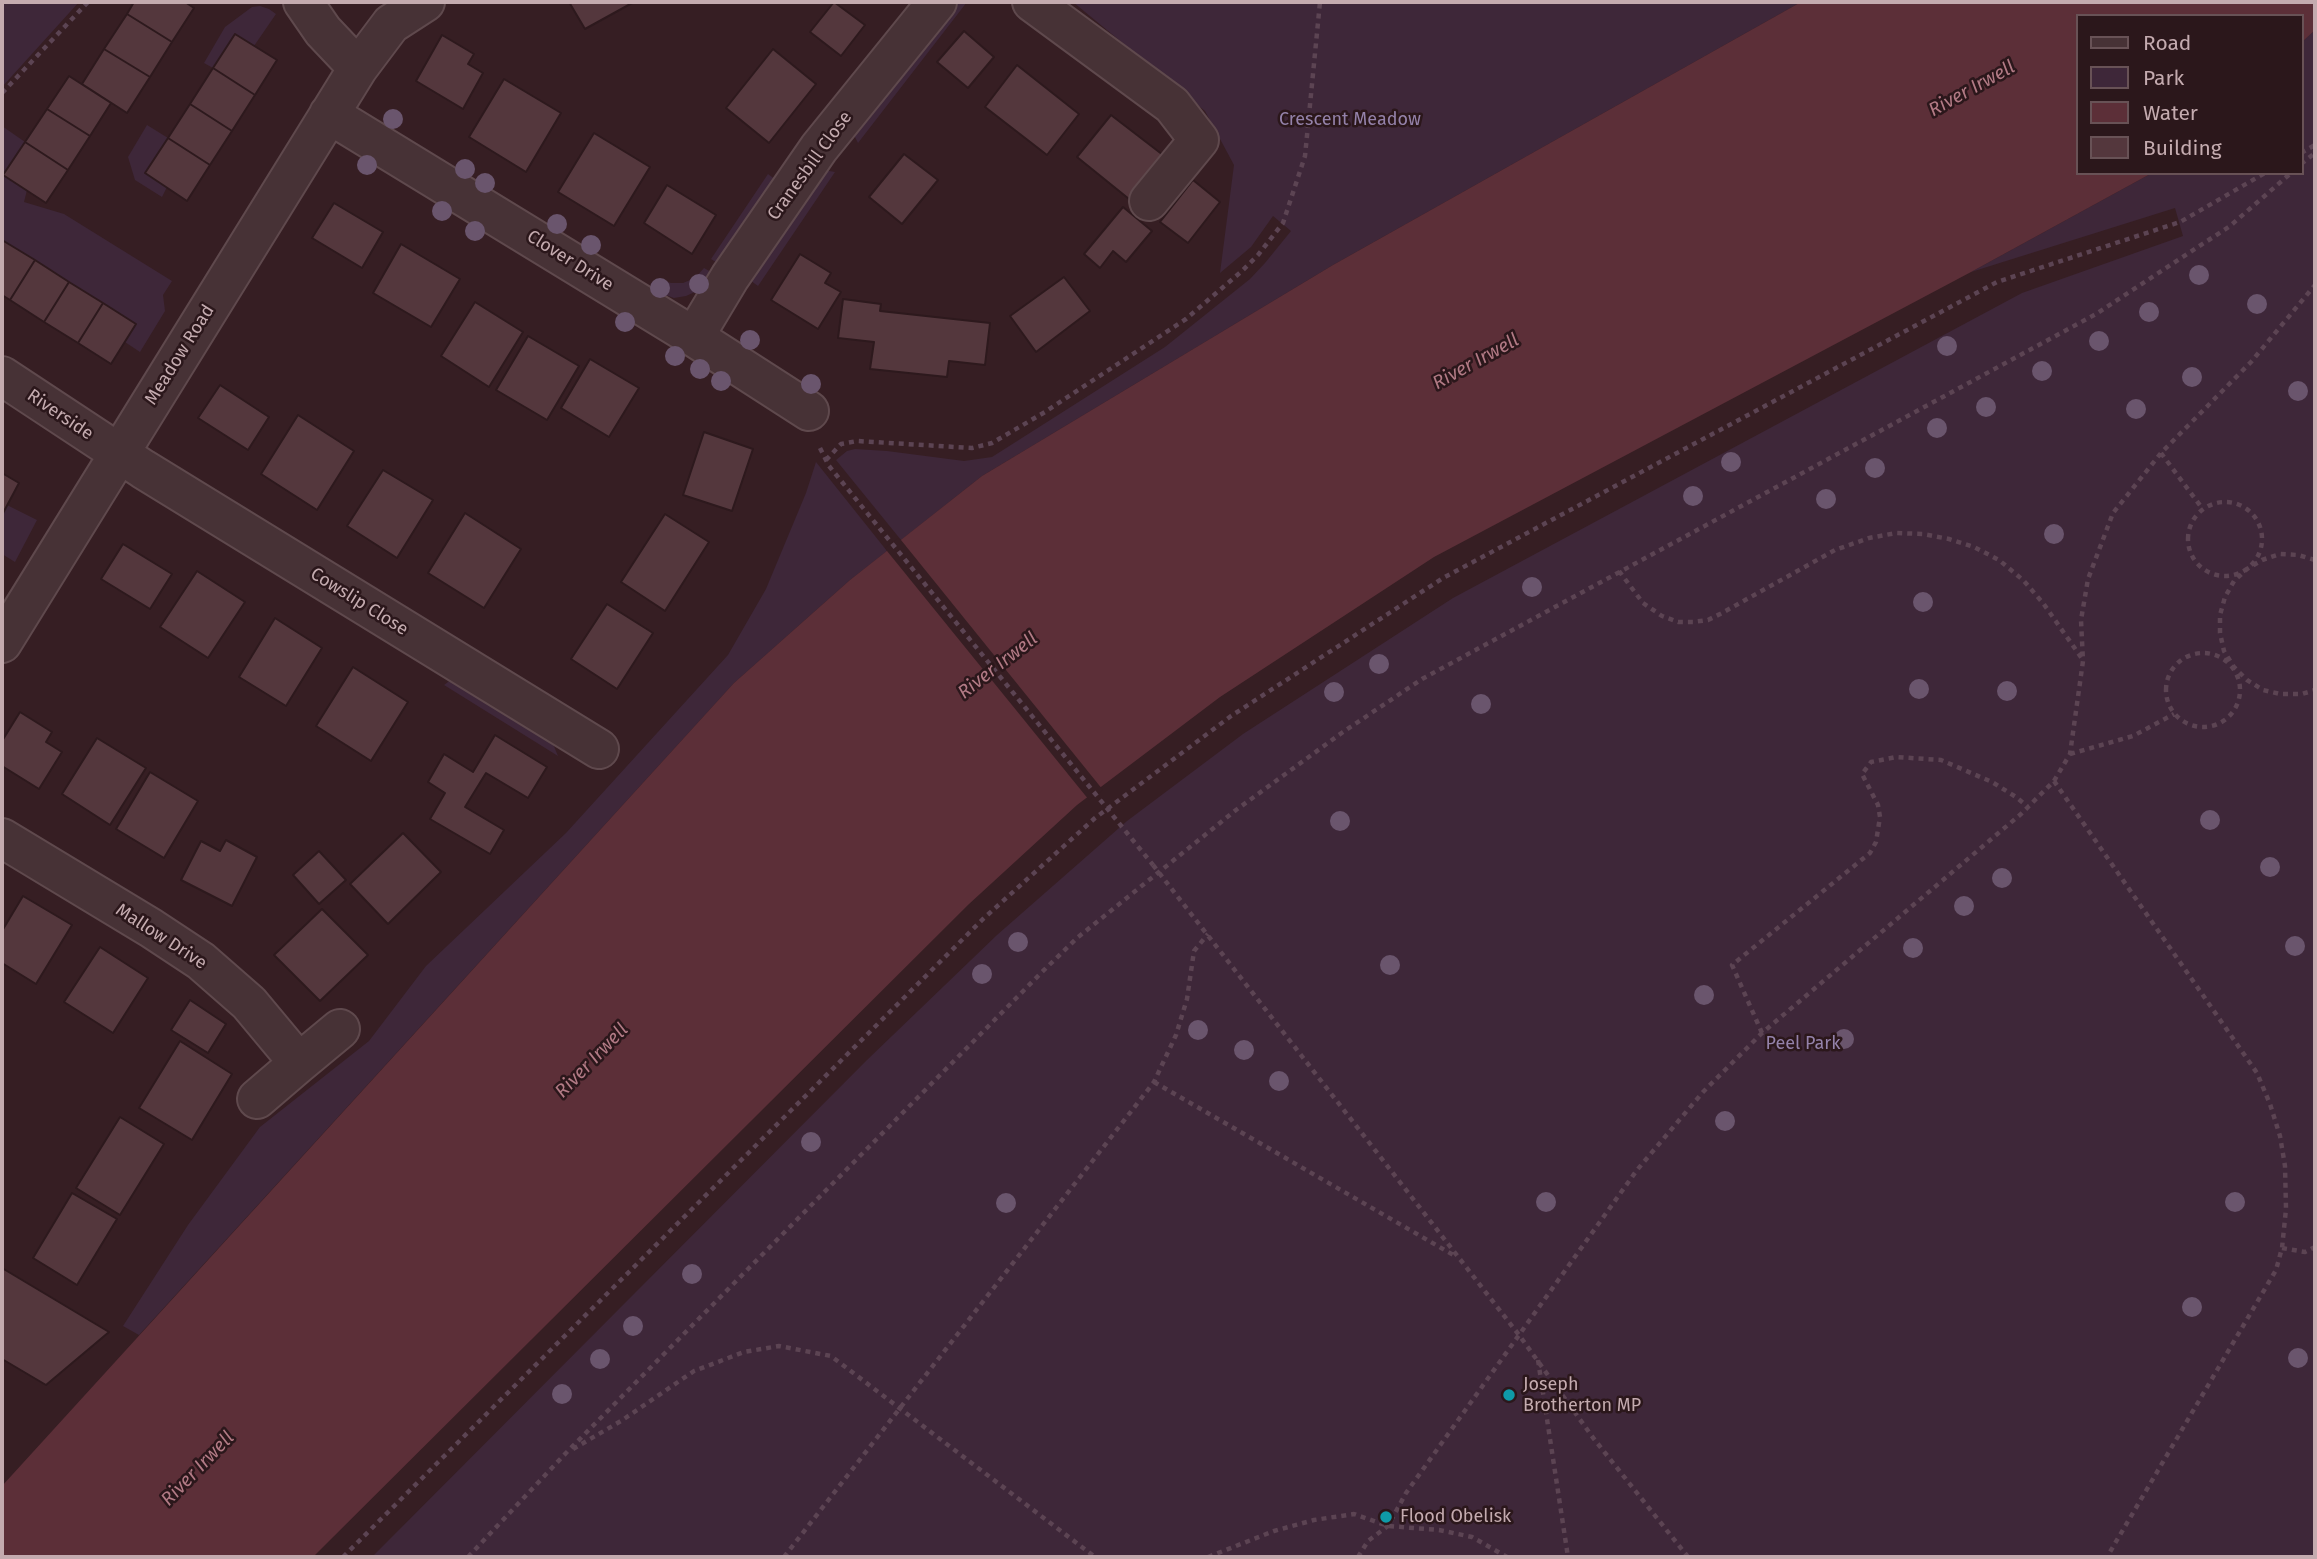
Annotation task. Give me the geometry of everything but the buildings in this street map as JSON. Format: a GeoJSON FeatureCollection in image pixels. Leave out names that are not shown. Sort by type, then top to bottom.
{"type":"FeatureCollection","features":[{"type":"Feature","properties":{"kind":"street"},"geometry":{"type":"LineString","coordinates":[[303,2],[323,31],[358,68]]}},
{"type":"Feature","properties":{"kind":"street","name":"Meadow Road"},"geometry":{"type":"LineString","coordinates":[[2,643],[358,68],[391,24],[425,2]]}},
{"type":"Feature","properties":{"kind":"street","name":"Cranesbill Close"},"geometry":{"type":"LineString","coordinates":[[694,337],[730,277],[819,148],[937,2]]}},
{"type":"Feature","properties":{"kind":"street"},"geometry":{"type":"LineString","coordinates":[[1032,2],[1172,105],[1199,140],[1149,201]]}},
{"type":"Feature","properties":{"kind":"street","name":"Clover Drive"},"geometry":{"type":"LineString","coordinates":[[329,114],[694,337],[809,411]]}},
{"type":"Feature","properties":{"kind":"street","name":"Riverside"},"geometry":{"type":"LineString","coordinates":[[2,376],[119,453]]}},
{"type":"Feature","properties":{"kind":"street","name":"Cowslip Close"},"geometry":{"type":"LineString","coordinates":[[119,453],[599,749]]}},
{"type":"Feature","properties":{"kind":"street","name":"Mallow Drive"},"geometry":{"type":"LineString","coordinates":[[2,838],[201,961],[250,1003],[299,1063]]}},
{"type":"Feature","properties":{"kind":"street"},"geometry":{"type":"LineString","coordinates":[[257,1099],[340,1028]]}},
{"type":"Feature","properties":{"kind":"path"},"geometry":{"type":"LineString","coordinates":[[2,93],[88,2]]}},
{"type":"Feature","properties":{"kind":"path"},"geometry":{"type":"LineString","coordinates":[[826,460],[841,444],[857,441],[972,448],[992,443],[1045,412],[1186,318],[1242,271],[1283,223],[1305,156],[1320,2]]}},
{"type":"Feature","properties":{"kind":"path"},"geometry":{"type":"LineString","coordinates":[[343,1557],[984,919],[1095,818],[1231,716],[1443,578],[1997,282],[2180,222],[2262,175]]}},
{"type":"Feature","properties":{"kind":"path"},"geometry":{"type":"LineString","coordinates":[[468,1557],[566,1453],[1042,972],[1077,938],[1236,810],[1343,732],[1422,679],[2096,314],[2230,226],[2289,175]]}},
{"type":"Feature","properties":{"kind":"path"},"geometry":{"type":"LineString","coordinates":[[1357,1557],[1368,1541],[1388,1526],[1406,1493],[1519,1335],[1661,1140],[1703,1092],[1762,1033],[2028,807],[2054,781],[2070,754],[2083,661],[2081,620],[2088,579],[2113,513],[2161,453],[2251,362],[2315,285]]}},
{"type":"Feature","properties":{"kind":"path"},"geometry":{"type":"LineString","coordinates":[[822,451],[830,466],[1208,934],[1519,1335],[1594,1439],[1688,1557]]}},
{"type":"Feature","properties":{"kind":"path"},"geometry":{"type":"LineString","coordinates":[[2161,453],[2203,509]]}},
{"type":"Feature","properties":{"kind":"path"},"geometry":{"type":"LineString","coordinates":[[2315,560],[2280,554],[2262,560],[2247,569],[2234,575],[2207,572],[2189,551],[2187,537],[2191,523],[2203,509],[2213,503],[2241,505],[2253,514],[2260,528],[2262,542],[2257,557],[2247,569],[2234,582],[2225,597],[2220,615],[2222,642],[2234,667],[2240,681],[2240,695],[2236,709],[2226,720],[2213,726],[2199,727],[2185,723],[2174,714],[2167,700],[2165,685],[2170,671],[2180,659],[2194,653],[2208,652],[2223,657],[2234,667],[2246,680],[2263,690],[2280,695],[2302,694],[2315,690]]}},
{"type":"Feature","properties":{"kind":"path"},"geometry":{"type":"LineString","coordinates":[[1619,571],[1643,603],[1662,616],[1678,622],[1693,622],[1708,620],[1835,550],[1870,538],[1923,534],[1949,539],[1974,547],[1999,560],[2023,579],[2083,661]]}},
{"type":"Feature","properties":{"kind":"path"},"geometry":{"type":"LineString","coordinates":[[2070,754],[2133,736],[2174,714]]}},
{"type":"Feature","properties":{"kind":"path"},"geometry":{"type":"LineString","coordinates":[[1762,1033],[1732,965],[1870,853],[1876,842],[1880,817],[1878,805],[1862,774],[1871,762],[1896,757],[1941,760],[1992,782],[2028,807]]}},
{"type":"Feature","properties":{"kind":"path"},"geometry":{"type":"LineString","coordinates":[[2054,781],[2257,1073],[2277,1125],[2285,1166],[2286,1209],[2282,1248],[2276,1270],[2106,1557]]}},
{"type":"Feature","properties":{"kind":"path"},"geometry":{"type":"LineString","coordinates":[[784,1557],[1154,1082],[1176,1035],[1187,999],[1194,951],[1208,934]]}},
{"type":"Feature","properties":{"kind":"path"},"geometry":{"type":"LineString","coordinates":[[1154,1082],[1459,1258]]}},
{"type":"Feature","properties":{"kind":"path"},"geometry":{"type":"LineString","coordinates":[[2282,1248],[2305,1252],[2315,1247]]}},
{"type":"Feature","properties":{"kind":"path"},"geometry":{"type":"LineString","coordinates":[[566,1453],[621,1421],[694,1371],[744,1352],[779,1346],[831,1356],[1096,1557]]}},
{"type":"Feature","properties":{"kind":"path"},"geometry":{"type":"LineString","coordinates":[[1538,1360],[1569,1557]]}},
{"type":"Feature","properties":{"kind":"path"},"geometry":{"type":"LineString","coordinates":[[1208,1557],[1274,1531],[1314,1520],[1354,1514],[1388,1526],[1439,1530],[1472,1537],[1507,1557]]}},
{"type":"Feature","properties":{"kind":"green space"},"geometry":{"type":"Polygon","coordinates":[[[2,2],[79,2],[2,87],[2,2]]]}},
{"type":"Feature","properties":{"kind":"green space"},"geometry":{"type":"Polygon","coordinates":[[[957,2],[967,2],[858,143],[853,133],[950,7],[957,2]]]}},
{"type":"Feature","properties":{"kind":"green space","name":"Crescent Meadow"},"geometry":{"type":"Polygon","coordinates":[[[1073,2],[1801,2],[1333,265],[982,476],[901,540],[836,460],[847,451],[887,451],[964,461],[992,457],[1165,347],[1250,279],[1291,231],[1273,216],[1251,247],[1220,273],[1234,165],[1205,111],[1073,2]]]}},
{"type":"Feature","properties":{"kind":"green space"},"geometry":{"type":"Polygon","coordinates":[[[260,6],[276,14],[254,46],[235,34],[213,68],[204,63],[225,27],[252,7],[260,6]]]}},
{"type":"Feature","properties":{"kind":"green space","name":"Peel Park"},"geometry":{"type":"Polygon","coordinates":[[[2315,30],[2315,1557],[372,1557],[867,1060],[997,935],[1127,821],[1243,734],[1453,598],[2022,293],[2183,236],[2175,208],[1971,272],[2148,175],[2303,175],[2303,41],[2315,30]]]}},
{"type":"Feature","properties":{"kind":"green space"},"geometry":{"type":"Polygon","coordinates":[[[147,125],[168,138],[145,173],[167,187],[162,197],[135,180],[128,157],[147,125]]]}},
{"type":"Feature","properties":{"kind":"green space"},"geometry":{"type":"Polygon","coordinates":[[[2,126],[25,142],[27,190],[24,202],[64,214],[172,281],[163,295],[165,311],[140,352],[125,342],[136,324],[2,240],[2,126]]]}},
{"type":"Feature","properties":{"kind":"green space"},"geometry":{"type":"Polygon","coordinates":[[[824,170],[835,172],[758,286],[747,278],[824,170]]]}},
{"type":"Feature","properties":{"kind":"green space"},"geometry":{"type":"Polygon","coordinates":[[[768,174],[776,180],[719,264],[711,259],[768,174]]]}},
{"type":"Feature","properties":{"kind":"green space"},"geometry":{"type":"Polygon","coordinates":[[[704,268],[713,273],[697,291],[686,296],[674,298],[651,290],[659,279],[683,283],[695,278],[704,268]]]}},
{"type":"Feature","properties":{"kind":"green space"},"geometry":{"type":"Polygon","coordinates":[[[816,462],[887,551],[850,580],[734,683],[139,1335],[123,1326],[188,1225],[260,1127],[369,1041],[426,966],[566,833],[728,655],[766,589],[816,462]]]}},
{"type":"Feature","properties":{"kind":"green space"},"geometry":{"type":"Polygon","coordinates":[[[7,505],[37,520],[15,562],[2,554],[2,515],[7,505]]]}},
{"type":"Feature","properties":{"kind":"green space"},"geometry":{"type":"Polygon","coordinates":[[[452,679],[544,736],[553,744],[558,756],[444,685],[452,679]]]}},
{"type":"Feature","properties":{"kind":"water","name":"River Irwell"},"geometry":{"type":"Polygon","coordinates":[[[1801,2],[2315,2],[2315,30],[2303,41],[2303,14],[2076,14],[2076,175],[2148,175],[1434,557],[1220,697],[1077,805],[969,904],[313,1557],[2,1557],[2,1486],[734,683],[850,580],[982,476],[1333,265],[1801,2]]]}},
{"type":"Feature","properties":{"kind":"pier"},"geometry":{"type":"Polygon","coordinates":[[[898,538],[1103,790],[1089,800],[887,551],[885,548],[898,538]]]}},
{"type":"Feature","properties":{"kind":"place","name":"Joseph Brotherton MP"},"geometry":{"type":"Point","coordinates":[1509,1395]}},
{"type":"Feature","properties":{"kind":"place","name":"Flood Obelisk"},"geometry":{"type":"Point","coordinates":[1386,1517]}}]}
